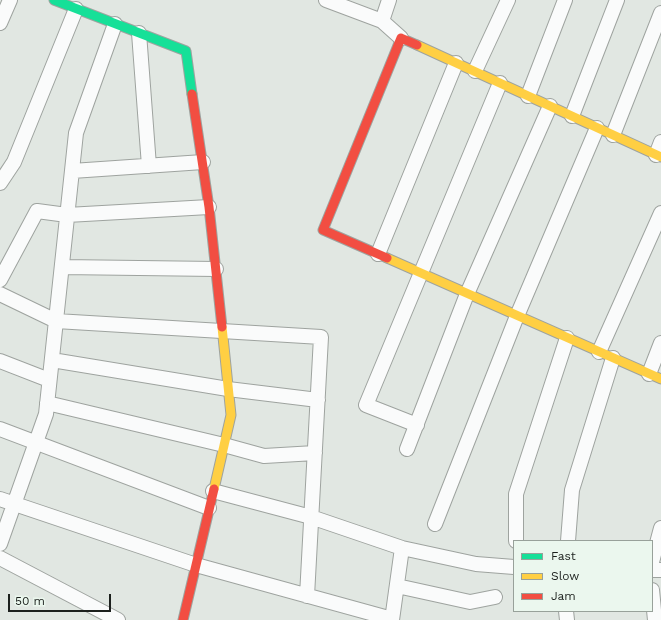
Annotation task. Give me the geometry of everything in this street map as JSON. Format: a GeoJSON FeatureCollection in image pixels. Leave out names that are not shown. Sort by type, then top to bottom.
{"type":"FeatureCollection","features":[{"type":"Feature","properties":{"kind":"street"},"geometry":{"type":"LineString","coordinates":[[0,23],[10,0]]}},
{"type":"Feature","properties":{"kind":"street"},"geometry":{"type":"LineString","coordinates":[[54,0],[186,51],[209,207],[231,415],[185,619]]}},
{"type":"Feature","properties":{"kind":"street"},"geometry":{"type":"LineString","coordinates":[[326,0],[382,21],[401,38],[597,128],[659,151]]}},
{"type":"Feature","properties":{"kind":"street"},"geometry":{"type":"LineString","coordinates":[[382,21],[389,0]]}},
{"type":"Feature","properties":{"kind":"street"},"geometry":{"type":"LineString","coordinates":[[475,71],[508,0]]}},
{"type":"Feature","properties":{"kind":"street"},"geometry":{"type":"LineString","coordinates":[[528,96],[565,0]]}},
{"type":"Feature","properties":{"kind":"street"},"geometry":{"type":"LineString","coordinates":[[572,116],[617,0]]}},
{"type":"Feature","properties":{"kind":"street"},"geometry":{"type":"LineString","coordinates":[[0,183],[14,162],[76,8]]}},
{"type":"Feature","properties":{"kind":"street"},"geometry":{"type":"LineString","coordinates":[[613,135],[661,13]]}},
{"type":"Feature","properties":{"kind":"street"},"geometry":{"type":"LineString","coordinates":[[0,544],[46,414],[76,133],[115,24]]}},
{"type":"Feature","properties":{"kind":"street"},"geometry":{"type":"LineString","coordinates":[[139,33],[149,166]]}},
{"type":"Feature","properties":{"kind":"street"},"geometry":{"type":"LineString","coordinates":[[401,38],[323,230],[655,377],[661,343]]}},
{"type":"Feature","properties":{"kind":"street"},"geometry":{"type":"LineString","coordinates":[[378,254],[456,63]]}},
{"type":"Feature","properties":{"kind":"street"},"geometry":{"type":"LineString","coordinates":[[416,425],[366,405],[500,83]]}},
{"type":"Feature","properties":{"kind":"street"},"geometry":{"type":"LineString","coordinates":[[407,450],[468,294],[550,106]]}},
{"type":"Feature","properties":{"kind":"street"},"geometry":{"type":"LineString","coordinates":[[435,524],[517,316],[597,128]]}},
{"type":"Feature","properties":{"kind":"street"},"geometry":{"type":"LineString","coordinates":[[72,171],[202,162]]}},
{"type":"Feature","properties":{"kind":"street"},"geometry":{"type":"LineString","coordinates":[[0,280],[37,211],[67,215],[209,207]]}},
{"type":"Feature","properties":{"kind":"street"},"geometry":{"type":"LineString","coordinates":[[599,352],[661,213]]}},
{"type":"Feature","properties":{"kind":"street"},"geometry":{"type":"LineString","coordinates":[[62,267],[216,269]]}},
{"type":"Feature","properties":{"kind":"street"},"geometry":{"type":"LineString","coordinates":[[0,294],[56,320],[222,332],[321,337],[307,596]]}},
{"type":"Feature","properties":{"kind":"street"},"geometry":{"type":"LineString","coordinates":[[516,540],[516,494],[567,338]]}},
{"type":"Feature","properties":{"kind":"street"},"geometry":{"type":"LineString","coordinates":[[568,540],[572,490],[613,358]]}},
{"type":"Feature","properties":{"kind":"street"},"geometry":{"type":"LineString","coordinates":[[52,360],[228,389],[318,400]]}},
{"type":"Feature","properties":{"kind":"street"},"geometry":{"type":"LineString","coordinates":[[0,361],[49,380]]}},
{"type":"Feature","properties":{"kind":"street"},"geometry":{"type":"LineString","coordinates":[[47,404],[224,444],[264,456],[315,453]]}},
{"type":"Feature","properties":{"kind":"street"},"geometry":{"type":"LineString","coordinates":[[0,429],[209,508]]}},
{"type":"Feature","properties":{"kind":"street"},"geometry":{"type":"LineString","coordinates":[[213,491],[311,517],[402,548],[476,564],[513,567]]}},
{"type":"Feature","properties":{"kind":"street"},"geometry":{"type":"LineString","coordinates":[[0,499],[196,565],[392,619],[402,548]]}},
{"type":"Feature","properties":{"kind":"street"},"geometry":{"type":"LineString","coordinates":[[653,558],[661,528]]}},
{"type":"Feature","properties":{"kind":"street"},"geometry":{"type":"LineString","coordinates":[[0,558],[118,620]]}},
{"type":"Feature","properties":{"kind":"street"},"geometry":{"type":"LineString","coordinates":[[397,586],[470,602],[495,597]]}},
{"type":"Feature","properties":{"kind":"street"},"geometry":{"type":"LineString","coordinates":[[653,600],[655,620]]}},
{"type":"Feature","properties":{"kind":"traffic: fast"},"geometry":{"type":"LineString","coordinates":[[54,0],[186,51],[192,94]]}},
{"type":"Feature","properties":{"kind":"traffic: slow"},"geometry":{"type":"LineString","coordinates":[[417,45],[661,157]]}},
{"type":"Feature","properties":{"kind":"traffic: slow"},"geometry":{"type":"LineString","coordinates":[[387,258],[661,379]]}},
{"type":"Feature","properties":{"kind":"traffic: slow"},"geometry":{"type":"LineString","coordinates":[[214,489],[231,415],[222,327]]}},
{"type":"Feature","properties":{"kind":"traffic: jam"},"geometry":{"type":"LineString","coordinates":[[387,258],[323,230],[401,38],[417,45]]}},
{"type":"Feature","properties":{"kind":"traffic: jam"},"geometry":{"type":"LineString","coordinates":[[192,94],[209,207],[222,327]]}},
{"type":"Feature","properties":{"kind":"traffic: jam"},"geometry":{"type":"LineString","coordinates":[[183,620],[214,489]]}}]}
